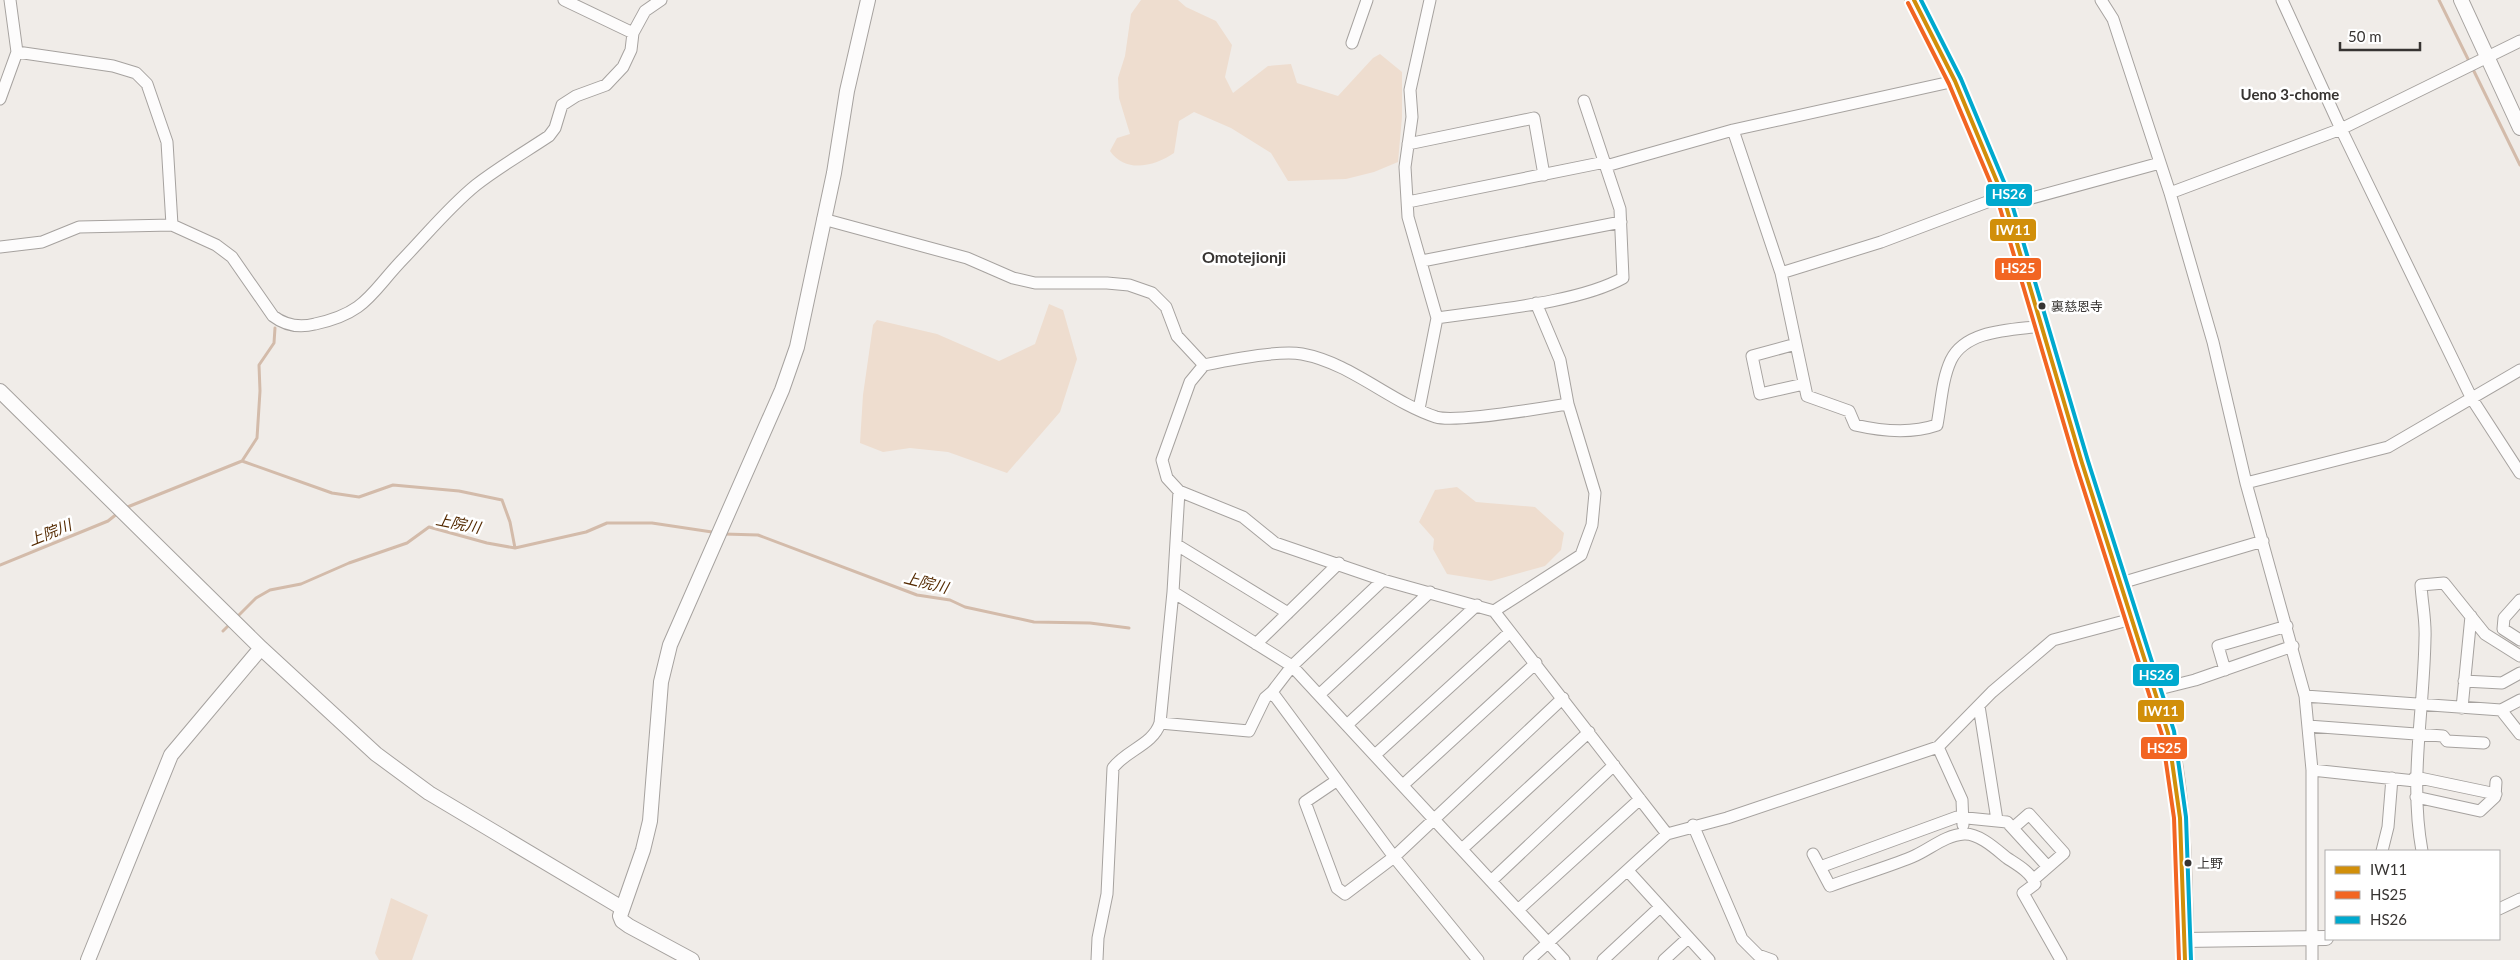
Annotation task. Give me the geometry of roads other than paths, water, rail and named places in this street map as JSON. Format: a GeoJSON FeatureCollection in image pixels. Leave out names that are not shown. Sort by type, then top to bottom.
{"type":"FeatureCollection","features":[{"type":"Feature","properties":{"kind":"main road"},"geometry":{"type":"LineString","coordinates":[[1914,0],[1955,81],[2004,200],[2120,583],[2155,690],[2171,751],[2180,805],[2185,960]]}},
{"type":"Feature","properties":{"kind":"street"},"geometry":{"type":"LineString","coordinates":[[0,99],[17,52],[10,0]]}},
{"type":"Feature","properties":{"kind":"street"},"geometry":{"type":"LineString","coordinates":[[564,0],[633,33]]}},
{"type":"Feature","properties":{"kind":"street"},"geometry":{"type":"LineString","coordinates":[[0,246],[42,242],[79,227],[172,225],[216,245],[232,257],[272,316],[281,323],[306,326],[339,319],[358,308],[377,291],[402,259],[476,185],[549,136],[555,128],[562,105],[576,96],[606,85],[623,66],[631,50],[633,33],[645,11],[662,0]]}},
{"type":"Feature","properties":{"kind":"street"},"geometry":{"type":"LineString","coordinates":[[692,960],[622,921],[622,908],[643,850],[650,821],[661,682],[670,645],[782,390],[797,347],[834,173],[847,91],[868,0]]}},
{"type":"Feature","properties":{"kind":"street"},"geometry":{"type":"LineString","coordinates":[[1352,43],[1367,0]]}},
{"type":"Feature","properties":{"kind":"street"},"geometry":{"type":"LineString","coordinates":[[1419,409],[1437,318],[1408,217],[1405,167],[1412,117],[1410,90],[1430,0]]}},
{"type":"Feature","properties":{"kind":"street"},"geometry":{"type":"LineString","coordinates":[[2101,0],[2113,19],[2170,193],[2212,342],[2246,483],[2293,646],[2305,696],[2312,770],[2312,960]]}},
{"type":"Feature","properties":{"kind":"street"},"geometry":{"type":"LineString","coordinates":[[2282,0],[2341,129],[2472,399],[2520,473]]}},
{"type":"Feature","properties":{"kind":"street"},"geometry":{"type":"LineString","coordinates":[[2461,0],[2520,128]]}},
{"type":"Feature","properties":{"kind":"street"},"geometry":{"type":"LineString","coordinates":[[2170,193],[2341,129],[2520,40]]}},
{"type":"Feature","properties":{"kind":"street"},"geometry":{"type":"LineString","coordinates":[[17,52],[113,66],[136,73],[147,84],[167,142],[172,225]]}},
{"type":"Feature","properties":{"kind":"street"},"geometry":{"type":"LineString","coordinates":[[1408,202],[1605,164],[1733,130],[1955,81]]}},
{"type":"Feature","properties":{"kind":"street"},"geometry":{"type":"LineString","coordinates":[[1437,318],[1536,303],[1613,284],[1623,278],[1620,209],[1584,101]]}},
{"type":"Feature","properties":{"kind":"street"},"geometry":{"type":"LineString","coordinates":[[1408,144],[1534,118],[1544,175]]}},
{"type":"Feature","properties":{"kind":"street"},"geometry":{"type":"LineString","coordinates":[[1733,130],[1781,273],[1807,396],[1848,411],[1855,425],[1880,431],[1926,428],[1937,425],[1948,369],[1952,358],[1968,341],[1990,333],[2042,326]]}},
{"type":"Feature","properties":{"kind":"street"},"geometry":{"type":"LineString","coordinates":[[1781,273],[1881,242],[2004,200],[2160,164]]}},
{"type":"Feature","properties":{"kind":"street"},"geometry":{"type":"LineString","coordinates":[[823,219],[967,258],[1012,278],[1035,283],[1107,283],[1130,285],[1152,292],[1166,307],[1177,336],[1204,365]]}},
{"type":"Feature","properties":{"kind":"street"},"geometry":{"type":"LineString","coordinates":[[1422,261],[1621,222]]}},
{"type":"Feature","properties":{"kind":"street"},"geometry":{"type":"LineString","coordinates":[[1494,611],[1581,555],[1592,525],[1595,492],[1568,404],[1560,360],[1536,303]]}},
{"type":"Feature","properties":{"kind":"street"},"geometry":{"type":"LineString","coordinates":[[1796,344],[1752,356],[1760,394],[1804,384]]}},
{"type":"Feature","properties":{"kind":"street"},"geometry":{"type":"LineString","coordinates":[[1568,404],[1438,418],[1348,372],[1302,354],[1274,354],[1204,365],[1190,382],[1162,460],[1167,478],[1179,491],[1243,517],[1275,542],[1383,580],[1494,611],[1667,834]]}},
{"type":"Feature","properties":{"kind":"street"},"geometry":{"type":"LineString","coordinates":[[2246,483],[2388,447],[2520,370]]}},
{"type":"Feature","properties":{"kind":"street"},"geometry":{"type":"LineString","coordinates":[[0,391],[261,648],[376,754],[428,793],[622,908]]}},
{"type":"Feature","properties":{"kind":"street"},"geometry":{"type":"LineString","coordinates":[[1097,960],[1098,938],[1107,894],[1113,768],[1117,762],[1150,739],[1157,731],[1160,723],[1173,592],[1179,491]]}},
{"type":"Feature","properties":{"kind":"street"},"geometry":{"type":"LineString","coordinates":[[2120,583],[2263,541]]}},
{"type":"Feature","properties":{"kind":"street"},"geometry":{"type":"LineString","coordinates":[[1176,545],[1288,613]]}},
{"type":"Feature","properties":{"kind":"street"},"geometry":{"type":"LineString","coordinates":[[1256,644],[1339,563]]}},
{"type":"Feature","properties":{"kind":"street"},"geometry":{"type":"LineString","coordinates":[[1160,723],[1249,731],[1265,698],[1292,666],[1383,580]]}},
{"type":"Feature","properties":{"kind":"street"},"geometry":{"type":"LineString","coordinates":[[2422,850],[2415,779],[2426,637],[2421,585],[2444,583],[2485,634],[2520,656]]}},
{"type":"Feature","properties":{"kind":"street"},"geometry":{"type":"LineString","coordinates":[[1173,592],[1292,666],[1348,724],[1564,960]]}},
{"type":"Feature","properties":{"kind":"street"},"geometry":{"type":"LineString","coordinates":[[1320,694],[1430,592]]}},
{"type":"Feature","properties":{"kind":"street"},"geometry":{"type":"LineString","coordinates":[[2520,600],[2504,618],[2503,628],[2520,640]]}},
{"type":"Feature","properties":{"kind":"street"},"geometry":{"type":"LineString","coordinates":[[1348,724],[1477,605]]}},
{"type":"Feature","properties":{"kind":"street"},"geometry":{"type":"LineString","coordinates":[[2462,708],[2471,616]]}},
{"type":"Feature","properties":{"kind":"street"},"geometry":{"type":"LineString","coordinates":[[1529,960],[1667,834],[1693,825],[1727,818],[1938,748],[1979,706],[2053,640],[2132,619]]}},
{"type":"Feature","properties":{"kind":"street"},"geometry":{"type":"LineString","coordinates":[[2225,670],[2218,646],[2287,626]]}},
{"type":"Feature","properties":{"kind":"street"},"geometry":{"type":"LineString","coordinates":[[1375,754],[1510,632]]}},
{"type":"Feature","properties":{"kind":"street"},"geometry":{"type":"LineString","coordinates":[[2155,690],[2225,670],[2293,646]]}},
{"type":"Feature","properties":{"kind":"street"},"geometry":{"type":"LineString","coordinates":[[88,960],[171,755],[261,648]]}},
{"type":"Feature","properties":{"kind":"street"},"geometry":{"type":"LineString","coordinates":[[1403,785],[1536,663]]}},
{"type":"Feature","properties":{"kind":"street"},"geometry":{"type":"LineString","coordinates":[[2464,681],[2502,682],[2520,673]]}},
{"type":"Feature","properties":{"kind":"street"},"geometry":{"type":"LineString","coordinates":[[1272,692],[1394,857],[1478,960]]}},
{"type":"Feature","properties":{"kind":"street"},"geometry":{"type":"LineString","coordinates":[[2305,696],[2501,710],[2520,700]]}},
{"type":"Feature","properties":{"kind":"street"},"geometry":{"type":"LineString","coordinates":[[1336,780],[1305,802],[1337,888],[1341,893],[1349,892],[1394,857],[1433,818],[1563,698]]}},
{"type":"Feature","properties":{"kind":"street"},"geometry":{"type":"LineString","coordinates":[[1979,706],[1997,820]]}},
{"type":"Feature","properties":{"kind":"street"},"geometry":{"type":"LineString","coordinates":[[2501,710],[2520,734]]}},
{"type":"Feature","properties":{"kind":"street"},"geometry":{"type":"LineString","coordinates":[[2308,726],[2443,736],[2447,741],[2484,743]]}},
{"type":"Feature","properties":{"kind":"street"},"geometry":{"type":"LineString","coordinates":[[1462,849],[1589,732]]}},
{"type":"Feature","properties":{"kind":"street"},"geometry":{"type":"LineString","coordinates":[[1938,748],[1962,800],[1964,834]]}},
{"type":"Feature","properties":{"kind":"street"},"geometry":{"type":"LineString","coordinates":[[1491,881],[1614,765]]}},
{"type":"Feature","properties":{"kind":"street"},"geometry":{"type":"LineString","coordinates":[[2312,770],[2415,779],[2496,794]]}},
{"type":"Feature","properties":{"kind":"street"},"geometry":{"type":"LineString","coordinates":[[2382,850],[2388,827],[2392,778]]}},
{"type":"Feature","properties":{"kind":"street"},"geometry":{"type":"LineString","coordinates":[[2416,797],[2480,811],[2495,797],[2496,782]]}},
{"type":"Feature","properties":{"kind":"street"},"geometry":{"type":"LineString","coordinates":[[1518,910],[1640,799]]}},
{"type":"Feature","properties":{"kind":"street"},"geometry":{"type":"LineString","coordinates":[[2013,828],[2030,814],[2064,854],[2033,880]]}},
{"type":"Feature","properties":{"kind":"street"},"geometry":{"type":"LineString","coordinates":[[1820,867],[1957,817],[2007,822],[2048,867]]}},
{"type":"Feature","properties":{"kind":"street"},"geometry":{"type":"LineString","coordinates":[[1693,825],[1742,939],[1758,955],[1772,960]]}},
{"type":"Feature","properties":{"kind":"street"},"geometry":{"type":"LineString","coordinates":[[1813,854],[1830,886],[1914,856],[1945,840],[1964,834],[1992,846],[2021,868],[2033,880],[2035,884],[2023,893],[2061,960]]}},
{"type":"Feature","properties":{"kind":"street"},"geometry":{"type":"LineString","coordinates":[[1628,871],[1709,960]]}},
{"type":"Feature","properties":{"kind":"street"},"geometry":{"type":"LineString","coordinates":[[2500,909],[2520,899]]}},
{"type":"Feature","properties":{"kind":"street"},"geometry":{"type":"LineString","coordinates":[[1603,960],[1660,907]]}},
{"type":"Feature","properties":{"kind":"street"},"geometry":{"type":"LineString","coordinates":[[1664,960],[1688,938]]}},
{"type":"Feature","properties":{"kind":"street"},"geometry":{"type":"LineString","coordinates":[[2184,940],[2325,938]]}},
{"type":"Feature","properties":{"kind":"waterway"},"geometry":{"type":"LineString","coordinates":[[2439,0],[2520,165]]}},
{"type":"Feature","properties":{"kind":"waterway"},"geometry":{"type":"LineString","coordinates":[[125,508],[242,461],[257,438],[260,391],[259,365],[274,343],[275,328]]}},
{"type":"Feature","properties":{"kind":"waterway"},"geometry":{"type":"LineString","coordinates":[[242,461],[332,493],[359,497],[393,485],[459,491],[502,500],[510,522],[515,548]]}},
{"type":"Feature","properties":{"kind":"waterway","name":"上院川"},"geometry":{"type":"LineString","coordinates":[[0,565],[108,521],[118,513]]}},
{"type":"Feature","properties":{"kind":"waterway","name":"上院川"},"geometry":{"type":"LineString","coordinates":[[236,618],[256,598],[270,590],[301,584],[349,563],[407,543],[429,527],[487,543],[515,548],[586,532],[607,523],[652,523],[712,532]]}},
{"type":"Feature","properties":{"kind":"waterway","name":"上院川"},"geometry":{"type":"LineString","coordinates":[[724,534],[758,535],[917,595],[950,600],[965,607],[1034,622],[1090,623],[1129,628]]}},
{"type":"Feature","properties":{"kind":"waterway","name":"上院川"},"geometry":{"type":"LineString","coordinates":[[223,631],[231,623]]}},
{"type":"Feature","properties":{"kind":"place","name":"裏慈恩寺"},"geometry":{"type":"Point","coordinates":[2042,306]}},
{"type":"Feature","properties":{"kind":"place","name":"上野"},"geometry":{"type":"Point","coordinates":[2188,863]}},
{"type":"Feature","properties":{"kind":"district","name":"Ueno 3-chome"},"geometry":{"type":"Point","coordinates":[2290,95]}},
{"type":"Feature","properties":{"kind":"district","name":"Omotejionji"},"geometry":{"type":"Point","coordinates":[1244,257]}}]}
